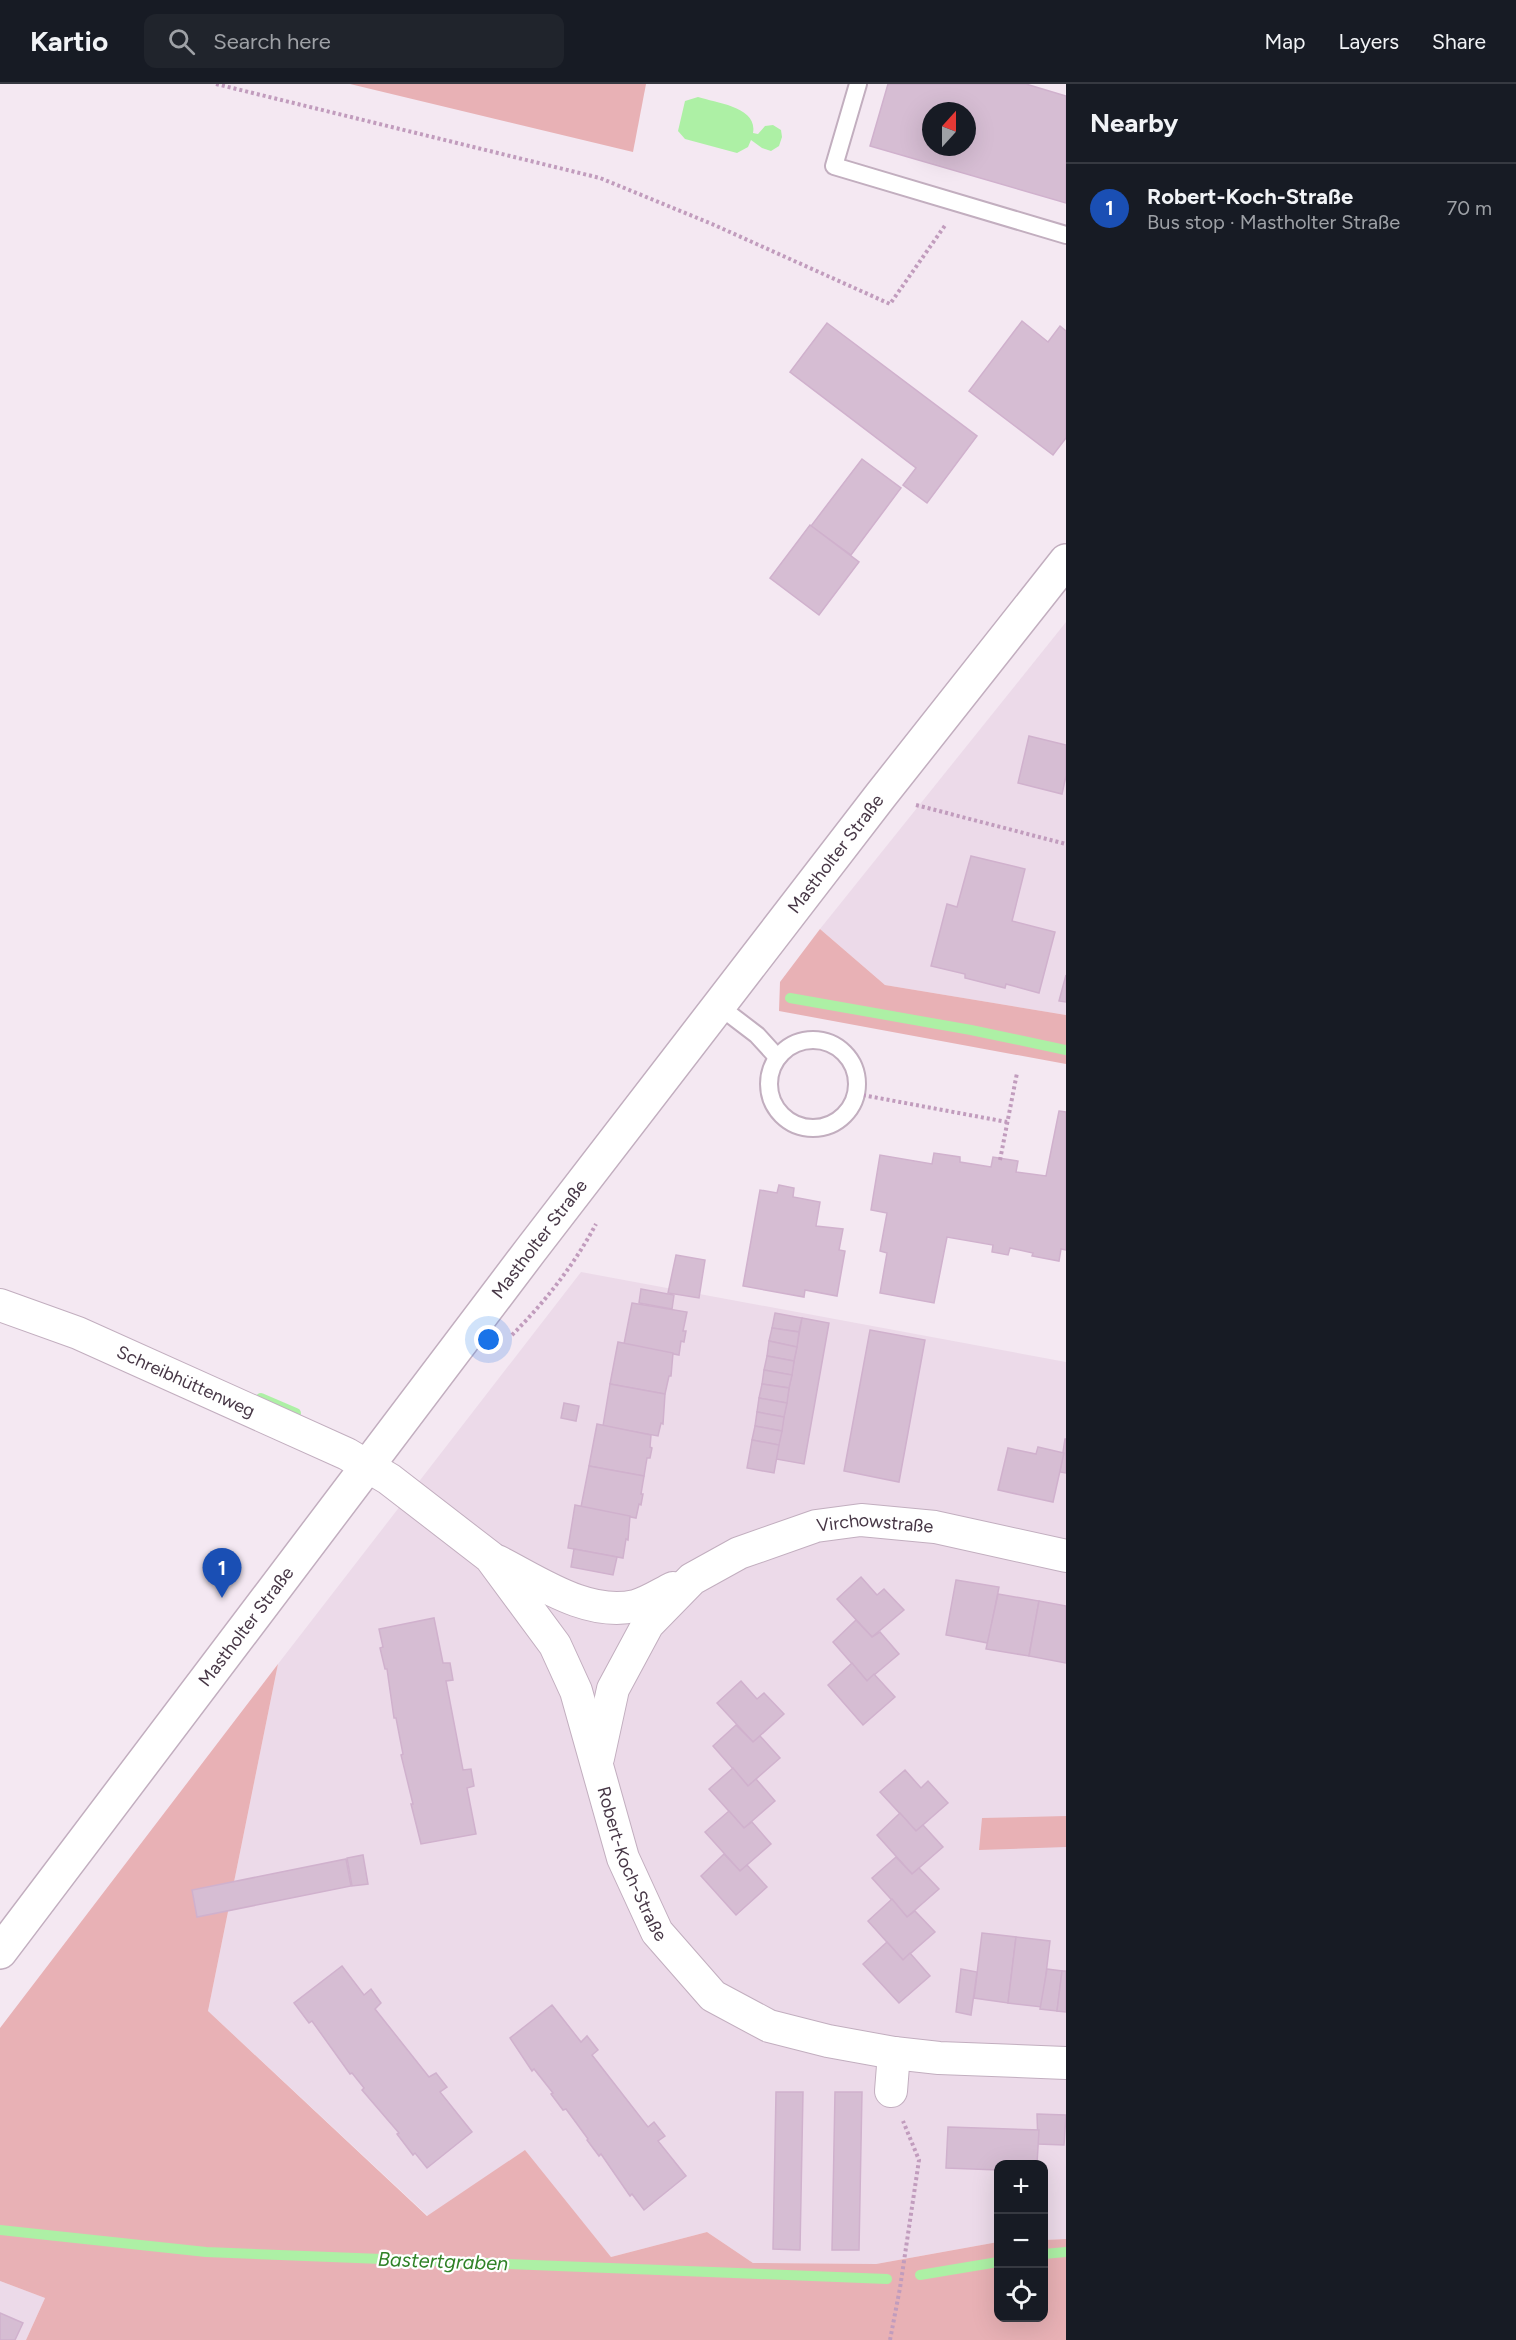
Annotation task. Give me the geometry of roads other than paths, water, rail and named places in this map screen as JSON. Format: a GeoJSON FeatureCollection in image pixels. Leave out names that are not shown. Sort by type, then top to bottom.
{"type":"FeatureCollection","features":[{"type":"Feature","properties":{"kind":"street","name":"Mastholter Straße"},"geometry":{"type":"LineString","coordinates":[[0,1952],[530,1251],[881,795],[1066,561]]}},
{"type":"Feature","properties":{"kind":"street","name":"Schreibhüttenweg"},"geometry":{"type":"LineString","coordinates":[[0,1305],[78,1333],[327,1444],[369,1466]]}},
{"type":"Feature","properties":{"kind":"street","name":"Robert-Koch-Straße"},"geometry":{"type":"LineString","coordinates":[[369,1466],[489,1557],[555,1645],[576,1691],[624,1858],[657,1932],[713,1996],[769,2026],[828,2041],[894,2053],[939,2058],[1066,2063]]}},
{"type":"Feature","properties":{"kind":"street","name":"Virchowstraße"},"geometry":{"type":"LineString","coordinates":[[489,1557],[563,1595],[600,1607],[635,1606],[692,1579],[739,1553],[816,1526],[861,1520],[935,1527],[1066,1556]]}},
{"type":"Feature","properties":{"kind":"street","name":"Virchowstraße"},"geometry":{"type":"LineString","coordinates":[[597,1764],[613,1689],[648,1624],[692,1579]]}},
{"type":"Feature","properties":{"kind":"street"},"geometry":{"type":"LineString","coordinates":[[891,2091],[894,2053]]}},
{"type":"Feature","properties":{"kind":"lane"},"geometry":{"type":"LineString","coordinates":[[858,84],[834,166],[1066,235]]}},
{"type":"Feature","properties":{"kind":"lane"},"geometry":{"type":"LineString","coordinates":[[719,1006],[757,1035],[777,1057]]}},
{"type":"Feature","properties":{"kind":"lane"},"geometry":{"type":"LineString","coordinates":[[820,1040],[843,1051],[855,1068],[857,1094],[843,1118],[823,1129],[799,1128],[777,1113],[768,1095],[768,1077],[777,1057],[796,1042],[820,1040]]}},
{"type":"Feature","properties":{"kind":"waterway"},"geometry":{"type":"LineString","coordinates":[[790,998],[971,1030],[1066,1050]]}},
{"type":"Feature","properties":{"kind":"waterway"},"geometry":{"type":"LineString","coordinates":[[261,1398],[296,1413]]}},
{"type":"Feature","properties":{"kind":"waterway","name":"Bastertgraben"},"geometry":{"type":"LineString","coordinates":[[0,2230],[206,2252],[887,2279]]}},
{"type":"Feature","properties":{"kind":"waterway","name":"Bastertgraben"},"geometry":{"type":"LineString","coordinates":[[1048,2254],[1066,2252]]}},
{"type":"Feature","properties":{"kind":"waterway","name":"Bastertgraben"},"geometry":{"type":"LineString","coordinates":[[920,2275],[994,2263]]}},
{"type":"Feature","properties":{"kind":"place","name":"Robert-Koch-Straße"},"geometry":{"type":"Point","coordinates":[222,1598]}}]}
